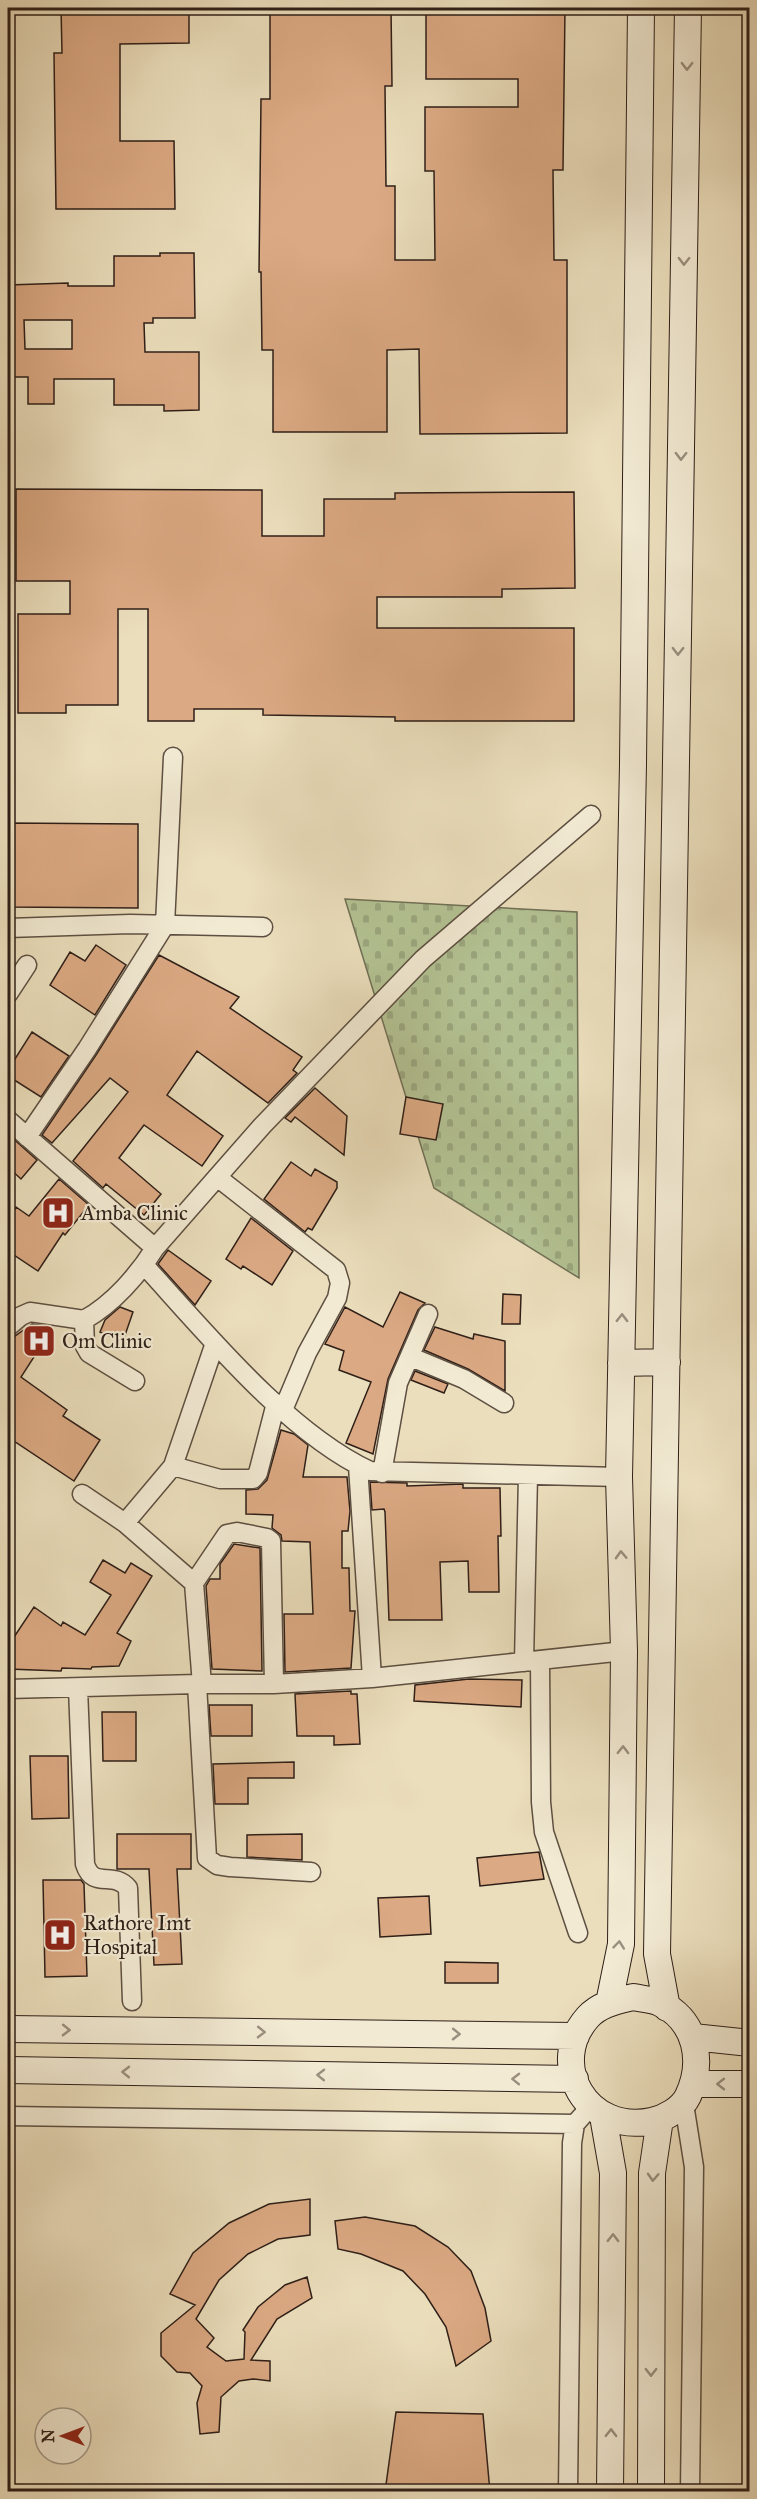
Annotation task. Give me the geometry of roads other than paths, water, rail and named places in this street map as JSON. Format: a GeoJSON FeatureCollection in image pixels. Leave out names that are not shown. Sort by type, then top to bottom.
{"type":"FeatureCollection","features":[{"type":"Feature","properties":{"kind":"street"},"geometry":{"type":"LineString","coordinates":[[609,2003],[621,1944],[624,1651],[619,1477],[634,717],[641,8]]}},
{"type":"Feature","properties":{"kind":"street"},"geometry":{"type":"LineString","coordinates":[[667,2008],[657,1954],[688,8]]}},
{"type":"Feature","properties":{"kind":"street"},"geometry":{"type":"LineString","coordinates":[[27,1137],[87,1049],[165,925],[173,757]]}},
{"type":"Feature","properties":{"kind":"street"},"geometry":{"type":"LineString","coordinates":[[8,1327],[30,1312],[84,1320],[111,1301],[145,1266],[155,1248],[262,1126],[423,959],[591,815]]}},
{"type":"Feature","properties":{"kind":"street"},"geometry":{"type":"LineString","coordinates":[[8,928],[165,925],[263,927]]}},
{"type":"Feature","properties":{"kind":"street"},"geometry":{"type":"LineString","coordinates":[[8,994],[27,965]]}},
{"type":"Feature","properties":{"kind":"street"},"geometry":{"type":"LineString","coordinates":[[8,1120],[155,1248]]}},
{"type":"Feature","properties":{"kind":"street"},"geometry":{"type":"LineString","coordinates":[[173,1466],[220,1479],[253,1479],[258,1473],[279,1407],[337,1298],[340,1283],[336,1270],[217,1177]]}},
{"type":"Feature","properties":{"kind":"street"},"geometry":{"type":"LineString","coordinates":[[145,1266],[215,1343],[279,1407],[336,1453],[370,1472],[619,1477]]}},
{"type":"Feature","properties":{"kind":"street"},"geometry":{"type":"LineString","coordinates":[[382,1473],[399,1383],[428,1314]]}},
{"type":"Feature","properties":{"kind":"street"},"geometry":{"type":"LineString","coordinates":[[84,1320],[85,1346],[89,1353],[135,1381]]}},
{"type":"Feature","properties":{"kind":"street"},"geometry":{"type":"LineString","coordinates":[[125,1523],[173,1466],[215,1343]]}},
{"type":"Feature","properties":{"kind":"street"},"geometry":{"type":"LineString","coordinates":[[411,1357],[464,1379],[504,1403]]}},
{"type":"Feature","properties":{"kind":"street"},"geometry":{"type":"LineString","coordinates":[[621,1363],[667,1362]]}},
{"type":"Feature","properties":{"kind":"street"},"geometry":{"type":"LineString","coordinates":[[358,1466],[372,1678]]}},
{"type":"Feature","properties":{"kind":"street"},"geometry":{"type":"LineString","coordinates":[[528,1475],[532,1661],[544,1832],[578,1933]]}},
{"type":"Feature","properties":{"kind":"street"},"geometry":{"type":"LineString","coordinates":[[82,1494],[125,1523],[194,1583]]}},
{"type":"Feature","properties":{"kind":"street"},"geometry":{"type":"LineString","coordinates":[[274,1684],[271,1541],[267,1538],[237,1532],[227,1534],[194,1583],[207,1858],[217,1865],[224,1866],[311,1872]]}},
{"type":"Feature","properties":{"kind":"street"},"geometry":{"type":"LineString","coordinates":[[8,1689],[274,1684],[372,1678],[624,1651]]}},
{"type":"Feature","properties":{"kind":"street"},"geometry":{"type":"LineString","coordinates":[[78,1688],[85,1864],[92,1878],[115,1879],[123,1882],[128,1888],[132,2001]]}},
{"type":"Feature","properties":{"kind":"street"},"geometry":{"type":"LineString","coordinates":[[610,2492],[613,2173],[576,2086],[571,2062],[576,2036],[589,2017],[609,2003],[633,1997],[659,2002],[678,2015],[693,2037],[698,2060],[688,2094],[694,2167],[690,2492]]}},
{"type":"Feature","properties":{"kind":"street"},"geometry":{"type":"LineString","coordinates":[[8,2029],[576,2036]]}},
{"type":"Feature","properties":{"kind":"street"},"geometry":{"type":"LineString","coordinates":[[693,2037],[750,2043]]}},
{"type":"Feature","properties":{"kind":"street"},"geometry":{"type":"LineString","coordinates":[[8,2070],[575,2079]]}},
{"type":"Feature","properties":{"kind":"street"},"geometry":{"type":"LineString","coordinates":[[8,2116],[541,2121],[590,2116],[635,2124],[660,2119],[688,2094],[750,2084]]}},
{"type":"Feature","properties":{"kind":"street"},"geometry":{"type":"LineString","coordinates":[[568,2492],[572,2143],[590,2116]]}},
{"type":"Feature","properties":{"kind":"street"},"geometry":{"type":"LineString","coordinates":[[651,2492],[652,2173],[660,2119]]}},
{"type":"Feature","properties":{"kind":"place","name":"Amba Clinic"},"geometry":{"type":"Point","coordinates":[58,1213]}},
{"type":"Feature","properties":{"kind":"place","name":"Om Clinic"},"geometry":{"type":"Point","coordinates":[39,1341]}},
{"type":"Feature","properties":{"kind":"place","name":"Rathore Imt Hospital"},"geometry":{"type":"Point","coordinates":[60,1935]}}]}
